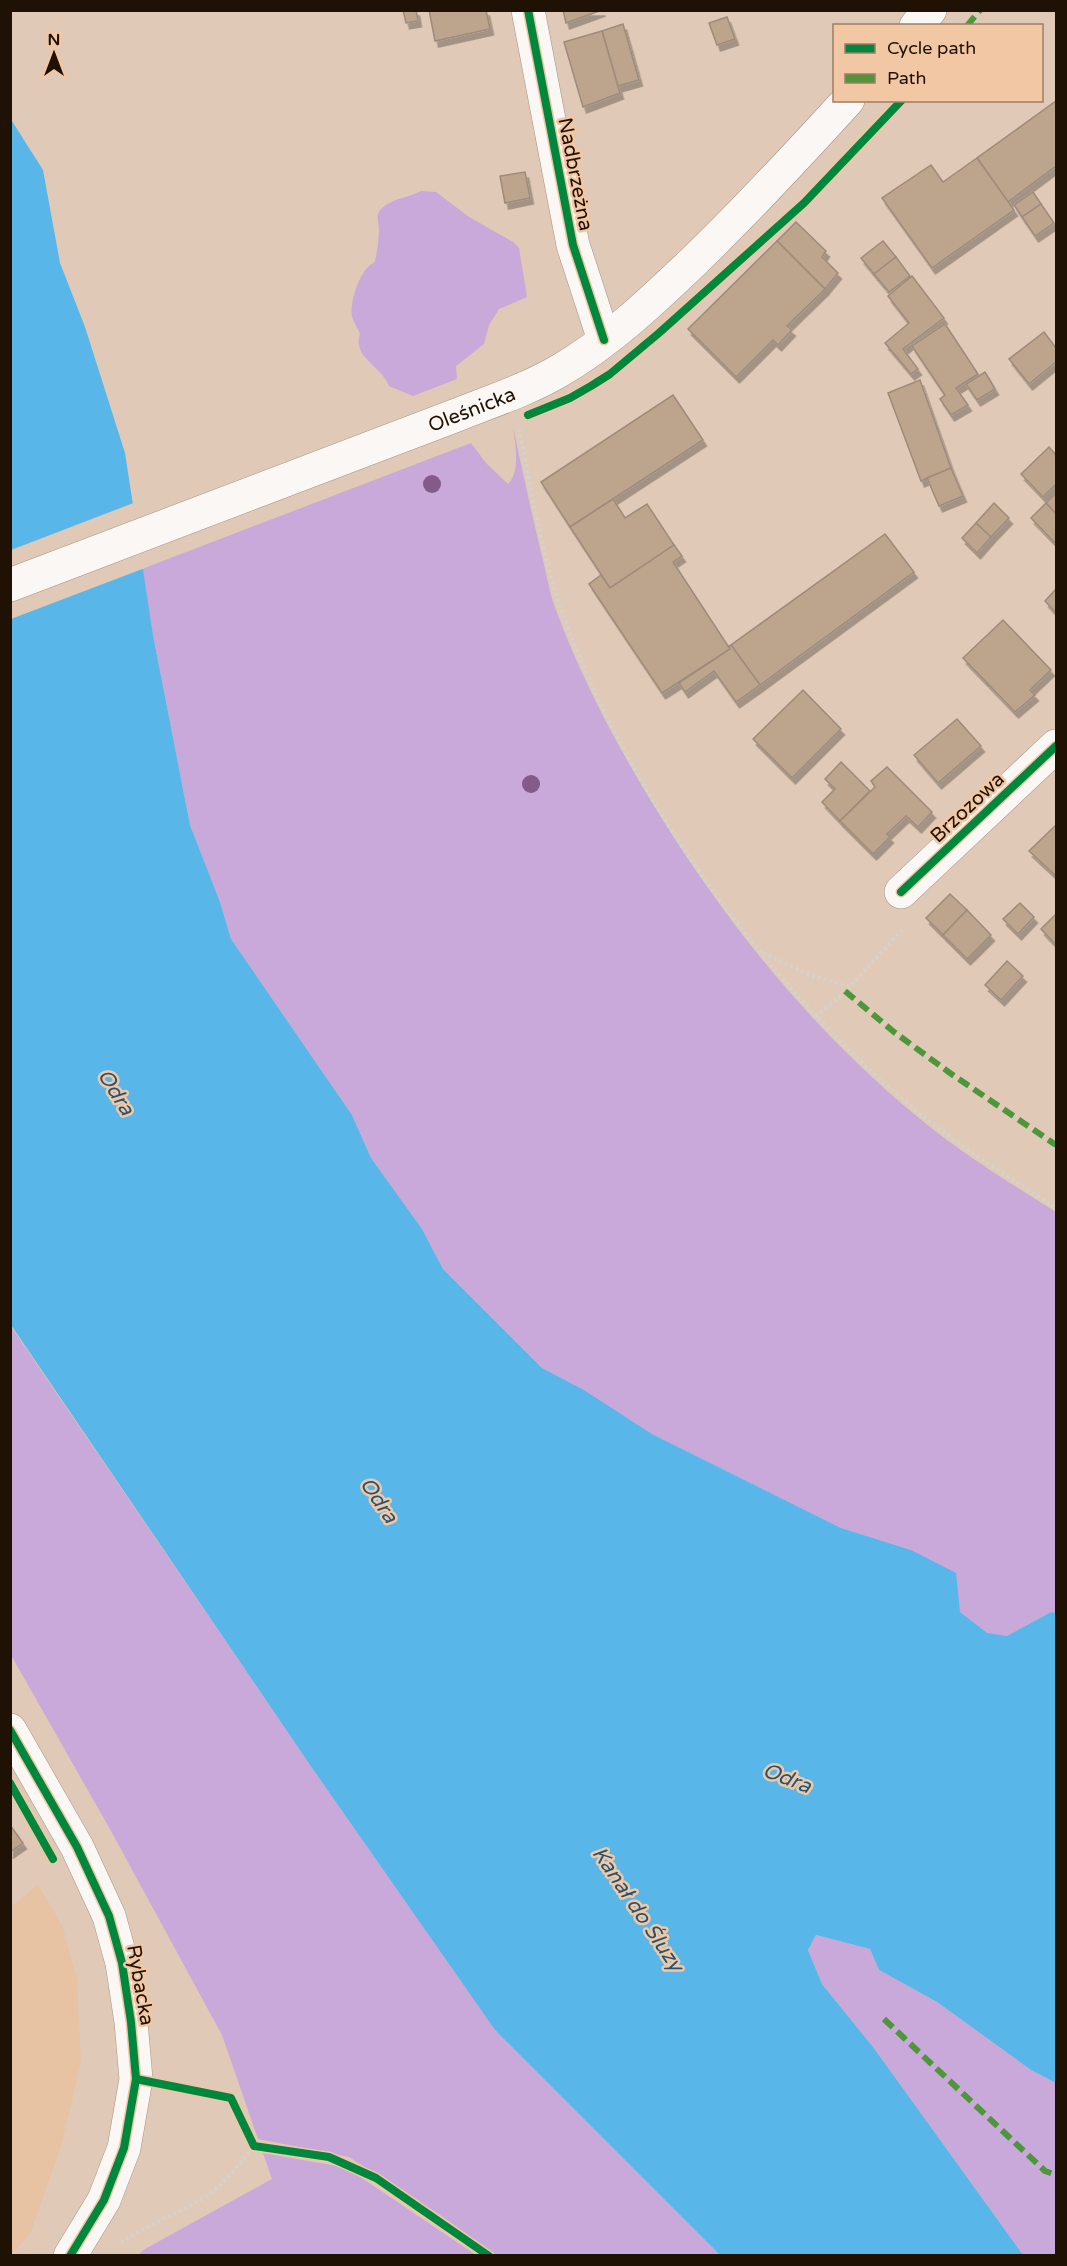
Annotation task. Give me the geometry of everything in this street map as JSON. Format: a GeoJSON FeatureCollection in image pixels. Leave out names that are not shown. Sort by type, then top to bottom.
{"type":"FeatureCollection","features":[{"type":"Feature","properties":{"kind":"street","name":"Nadbrzeżna"},"geometry":{"type":"LineString","coordinates":[[528,10],[573,245],[604,340]]}},
{"type":"Feature","properties":{"kind":"street"},"geometry":{"type":"LineString","coordinates":[[918,24],[930,10]]}},
{"type":"Feature","properties":{"kind":"street","name":"Oleśnicka"},"geometry":{"type":"LineString","coordinates":[[10,585],[462,413],[538,382],[582,357],[641,313],[756,201],[846,102]]}},
{"type":"Feature","properties":{"kind":"street","name":"Brzozowa"},"geometry":{"type":"LineString","coordinates":[[901,892],[1056,746]]}},
{"type":"Feature","properties":{"kind":"street","name":"Rybacka"},"geometry":{"type":"LineString","coordinates":[[10,1730],[77,1847],[109,1916],[122,1963],[131,2022],[136,2079],[124,2148],[104,2200],[70,2256]]}},
{"type":"Feature","properties":{"kind":"path"},"geometry":{"type":"LineString","coordinates":[[520,437],[555,590],[577,650],[642,780],[686,849],[760,951],[816,1017],[918,1113],[1056,1208]]}},
{"type":"Feature","properties":{"kind":"path"},"geometry":{"type":"LineString","coordinates":[[816,1017],[850,987],[909,923]]}},
{"type":"Feature","properties":{"kind":"path"},"geometry":{"type":"LineString","coordinates":[[760,951],[810,975],[850,987]]}},
{"type":"Feature","properties":{"kind":"path"},"geometry":{"type":"LineString","coordinates":[[115,2247],[141,2228],[204,2198],[233,2171],[254,2146]]}},
{"type":"Feature","properties":{"kind":"shaded area"},"geometry":{"type":"Polygon","coordinates":[[[421,191],[436,192],[469,217],[513,242],[519,248],[527,297],[499,309],[489,325],[484,344],[456,366],[457,379],[413,396],[389,386],[364,356],[360,349],[360,334],[353,318],[352,302],[361,278],[375,260],[379,237],[379,211],[390,203],[421,191]]]}},
{"type":"Feature","properties":{"kind":"shaded area"},"geometry":{"type":"Polygon","coordinates":[[[513,427],[549,589],[567,637],[590,690],[617,742],[646,792],[715,898],[776,976],[842,1048],[877,1082],[948,1141],[1056,1212],[1056,1613],[1051,1612],[1007,1636],[987,1634],[960,1612],[911,1550],[841,1528],[652,1434],[584,1390],[542,1368],[443,1269],[422,1229],[371,1158],[352,1115],[231,939],[220,902],[190,825],[142,569],[471,443],[486,463],[508,484],[516,465],[513,427]]]}},
{"type":"Feature","properties":{"kind":"shaded area"},"geometry":{"type":"Polygon","coordinates":[[[10,1325],[310,1765],[495,2030],[720,2255],[496,2255],[440,2215],[349,2157],[258,2139],[222,2035],[111,1831],[11,1655],[10,1325]]]}},
{"type":"Feature","properties":{"kind":"shaded area"},"geometry":{"type":"Polygon","coordinates":[[[38,1885],[62,1925],[77,1979],[81,2062],[61,2146],[30,2234],[11,2255],[11,1907],[38,1885]]]}},
{"type":"Feature","properties":{"kind":"shaded area"},"geometry":{"type":"Polygon","coordinates":[[[816,1935],[870,1949],[879,1970],[937,2002],[1031,2070],[1056,2083],[1056,2255],[1023,2255],[873,2047],[822,1984],[808,1950],[816,1935]]]}},
{"type":"Feature","properties":{"kind":"shaded area"},"geometry":{"type":"Polygon","coordinates":[[[263,2153],[350,2170],[476,2255],[138,2255],[272,2179],[263,2153]]]}},
{"type":"Feature","properties":{"kind":"water"},"geometry":{"type":"Polygon","coordinates":[[[10,118],[43,170],[60,263],[85,327],[125,453],[153,635],[190,825],[220,902],[231,939],[352,1115],[371,1158],[422,1229],[443,1269],[542,1368],[584,1390],[652,1434],[841,1528],[911,1550],[956,1573],[960,1612],[987,1633],[1007,1636],[1051,1612],[1056,1613],[1056,2083],[1031,2070],[937,2002],[879,1970],[870,1949],[816,1935],[808,1950],[822,1984],[873,2047],[1023,2255],[720,2255],[495,2030],[310,1765],[11,1325],[10,118]]]}},
{"type":"Feature","properties":{"kind":"pier"},"geometry":{"type":"Polygon","coordinates":[[[136,502],[145,568],[11,619],[11,550],[136,502]]]}},
{"type":"Feature","properties":{"kind":"building"},"geometry":{"type":"Polygon","coordinates":[[[403,10],[416,10],[418,21],[406,23],[403,10]]]}},
{"type":"Feature","properties":{"kind":"building"},"geometry":{"type":"Polygon","coordinates":[[[429,10],[486,10],[490,29],[435,41],[429,10]]]}},
{"type":"Feature","properties":{"kind":"building"},"geometry":{"type":"Polygon","coordinates":[[[563,10],[602,10],[566,23],[563,10]]]}},
{"type":"Feature","properties":{"kind":"building"},"geometry":{"type":"Polygon","coordinates":[[[727,17],[735,39],[717,45],[709,23],[727,17]]]}},
{"type":"Feature","properties":{"kind":"building"},"geometry":{"type":"Polygon","coordinates":[[[623,24],[639,80],[618,86],[602,31],[623,24]]]}},
{"type":"Feature","properties":{"kind":"building"},"geometry":{"type":"Polygon","coordinates":[[[602,31],[620,93],[583,107],[564,42],[602,31]]]}},
{"type":"Feature","properties":{"kind":"building"},"geometry":{"type":"Polygon","coordinates":[[[1056,101],[1056,166],[1008,202],[977,158],[1056,101]]]}},
{"type":"Feature","properties":{"kind":"building"},"geometry":{"type":"Polygon","coordinates":[[[977,158],[1014,210],[932,268],[882,198],[931,165],[943,182],[977,158]]]}},
{"type":"Feature","properties":{"kind":"building"},"geometry":{"type":"Polygon","coordinates":[[[525,172],[530,198],[505,203],[500,176],[525,172]]]}},
{"type":"Feature","properties":{"kind":"building"},"geometry":{"type":"Polygon","coordinates":[[[1033,192],[1041,204],[1022,217],[1014,205],[1033,192]]]}},
{"type":"Feature","properties":{"kind":"building"},"geometry":{"type":"Polygon","coordinates":[[[1041,204],[1054,223],[1035,236],[1022,217],[1041,204]]]}},
{"type":"Feature","properties":{"kind":"building"},"geometry":{"type":"Polygon","coordinates":[[[796,222],[826,251],[822,257],[838,273],[825,289],[777,241],[796,222]]]}},
{"type":"Feature","properties":{"kind":"building"},"geometry":{"type":"Polygon","coordinates":[[[777,241],[825,289],[787,326],[792,330],[778,345],[773,340],[736,377],[688,329],[777,241]]]}},
{"type":"Feature","properties":{"kind":"building"},"geometry":{"type":"Polygon","coordinates":[[[883,241],[896,257],[874,274],[861,258],[883,241]]]}},
{"type":"Feature","properties":{"kind":"building"},"geometry":{"type":"Polygon","coordinates":[[[896,257],[910,276],[889,292],[874,274],[896,257]]]}},
{"type":"Feature","properties":{"kind":"building"},"geometry":{"type":"Polygon","coordinates":[[[912,276],[944,318],[903,349],[918,369],[911,374],[885,343],[909,323],[888,296],[912,276]]]}},
{"type":"Feature","properties":{"kind":"building"},"geometry":{"type":"Polygon","coordinates":[[[945,324],[978,374],[956,388],[968,405],[951,415],[940,399],[945,395],[912,346],[945,324]]]}},
{"type":"Feature","properties":{"kind":"building"},"geometry":{"type":"Polygon","coordinates":[[[1044,332],[1056,348],[1056,362],[1029,384],[1009,359],[1044,332]]]}},
{"type":"Feature","properties":{"kind":"building"},"geometry":{"type":"Polygon","coordinates":[[[985,372],[995,389],[977,400],[966,384],[985,372]]]}},
{"type":"Feature","properties":{"kind":"building"},"geometry":{"type":"Polygon","coordinates":[[[920,380],[951,468],[921,481],[888,393],[920,380]]]}},
{"type":"Feature","properties":{"kind":"building"},"geometry":{"type":"Polygon","coordinates":[[[673,395],[703,440],[570,527],[541,482],[673,395]]]}},
{"type":"Feature","properties":{"kind":"building"},"geometry":{"type":"Polygon","coordinates":[[[1049,447],[1056,455],[1056,484],[1043,497],[1021,474],[1049,447]]]}},
{"type":"Feature","properties":{"kind":"building"},"geometry":{"type":"Polygon","coordinates":[[[951,468],[963,496],[939,506],[927,478],[951,468]]]}},
{"type":"Feature","properties":{"kind":"building"},"geometry":{"type":"Polygon","coordinates":[[[1056,493],[1056,514],[1046,503],[1056,493]]]}},
{"type":"Feature","properties":{"kind":"building"},"geometry":{"type":"Polygon","coordinates":[[[613,499],[625,518],[647,504],[674,545],[610,588],[570,527],[613,499]]]}},
{"type":"Feature","properties":{"kind":"building"},"geometry":{"type":"Polygon","coordinates":[[[994,503],[1009,518],[991,537],[976,523],[994,503]]]}},
{"type":"Feature","properties":{"kind":"building"},"geometry":{"type":"Polygon","coordinates":[[[1046,503],[1056,514],[1056,544],[1031,518],[1046,503]]]}},
{"type":"Feature","properties":{"kind":"building"},"geometry":{"type":"Polygon","coordinates":[[[976,523],[991,537],[977,553],[962,538],[976,523]]]}},
{"type":"Feature","properties":{"kind":"building"},"geometry":{"type":"Polygon","coordinates":[[[885,534],[914,572],[760,685],[731,645],[885,534]]]}},
{"type":"Feature","properties":{"kind":"building"},"geometry":{"type":"Polygon","coordinates":[[[674,545],[682,556],[673,562],[730,649],[662,693],[589,584],[601,575],[610,588],[674,545]]]}},
{"type":"Feature","properties":{"kind":"building"},"geometry":{"type":"Polygon","coordinates":[[[1056,589],[1056,613],[1045,601],[1056,589]]]}},
{"type":"Feature","properties":{"kind":"building"},"geometry":{"type":"Polygon","coordinates":[[[1003,620],[1051,670],[1030,690],[1035,695],[1015,712],[963,658],[1003,620]]]}},
{"type":"Feature","properties":{"kind":"building"},"geometry":{"type":"Polygon","coordinates":[[[731,645],[760,685],[736,702],[714,671],[685,692],[679,683],[730,649],[731,645]]]}},
{"type":"Feature","properties":{"kind":"building"},"geometry":{"type":"Polygon","coordinates":[[[803,690],[841,729],[792,778],[753,739],[803,690]]]}},
{"type":"Feature","properties":{"kind":"building"},"geometry":{"type":"Polygon","coordinates":[[[957,719],[981,746],[938,783],[914,755],[957,719]]]}},
{"type":"Feature","properties":{"kind":"building"},"geometry":{"type":"Polygon","coordinates":[[[841,762],[870,791],[840,821],[822,802],[835,789],[825,779],[841,762]]]}},
{"type":"Feature","properties":{"kind":"building"},"geometry":{"type":"Polygon","coordinates":[[[887,767],[932,812],[918,827],[906,816],[887,834],[890,837],[873,854],[840,821],[875,787],[871,781],[887,767]]]}},
{"type":"Feature","properties":{"kind":"building"},"geometry":{"type":"Polygon","coordinates":[[[1056,825],[1056,876],[1029,851],[1056,825]]]}},
{"type":"Feature","properties":{"kind":"building"},"geometry":{"type":"Polygon","coordinates":[[[950,894],[967,910],[943,935],[926,918],[950,894]]]}},
{"type":"Feature","properties":{"kind":"building"},"geometry":{"type":"Polygon","coordinates":[[[1020,903],[1034,917],[1018,934],[1003,919],[1020,903]]]}},
{"type":"Feature","properties":{"kind":"building"},"geometry":{"type":"Polygon","coordinates":[[[967,910],[991,935],[967,959],[943,935],[967,910]]]}},
{"type":"Feature","properties":{"kind":"building"},"geometry":{"type":"Polygon","coordinates":[[[1056,914],[1056,945],[1041,929],[1056,914]]]}},
{"type":"Feature","properties":{"kind":"building"},"geometry":{"type":"Polygon","coordinates":[[[1007,961],[1023,976],[1001,1000],[985,985],[1007,961]]]}},
{"type":"Feature","properties":{"kind":"building"},"geometry":{"type":"Polygon","coordinates":[[[10,1825],[23,1843],[10,1852],[10,1825]]]}},
{"type":"Feature","properties":{"kind":"marked path"},"geometry":{"type":"LineString","coordinates":[[969,24],[980,10]]}},
{"type":"Feature","properties":{"kind":"marked path"},"geometry":{"type":"LineString","coordinates":[[845,991],[894,1032],[950,1073],[1056,1145]]}},
{"type":"Feature","properties":{"kind":"marked path"},"geometry":{"type":"LineString","coordinates":[[884,2019],[1045,2171],[1056,2175]]}},
{"type":"Feature","properties":{"kind":"cycle path"},"geometry":{"type":"LineString","coordinates":[[528,10],[573,245],[604,340]]}},
{"type":"Feature","properties":{"kind":"cycle path"},"geometry":{"type":"LineString","coordinates":[[528,415],[570,398],[591,386],[610,374],[659,333],[804,203],[900,102]]}},
{"type":"Feature","properties":{"kind":"cycle path"},"geometry":{"type":"LineString","coordinates":[[901,892],[1056,746]]}},
{"type":"Feature","properties":{"kind":"cycle path"},"geometry":{"type":"LineString","coordinates":[[10,1730],[77,1847],[109,1916],[122,1963],[131,2022],[136,2079],[124,2148],[104,2200],[70,2256]]}},
{"type":"Feature","properties":{"kind":"cycle path"},"geometry":{"type":"LineString","coordinates":[[10,1783],[53,1859]]}},
{"type":"Feature","properties":{"kind":"cycle path"},"geometry":{"type":"LineString","coordinates":[[136,2079],[231,2098],[254,2146],[329,2157],[376,2178],[489,2256]]}},
{"type":"Feature","properties":{"kind":"water label","name":"Odra"},"geometry":{"type":"Point","coordinates":[116,1092]}},
{"type":"Feature","properties":{"kind":"water label","name":"Odra"},"geometry":{"type":"Point","coordinates":[379,1500]}},
{"type":"Feature","properties":{"kind":"water label","name":"Odra"},"geometry":{"type":"Point","coordinates":[787,1778]}},
{"type":"Feature","properties":{"kind":"water label","name":"Kanał do Śluzy"},"geometry":{"type":"Point","coordinates":[638,1909]}}]}
